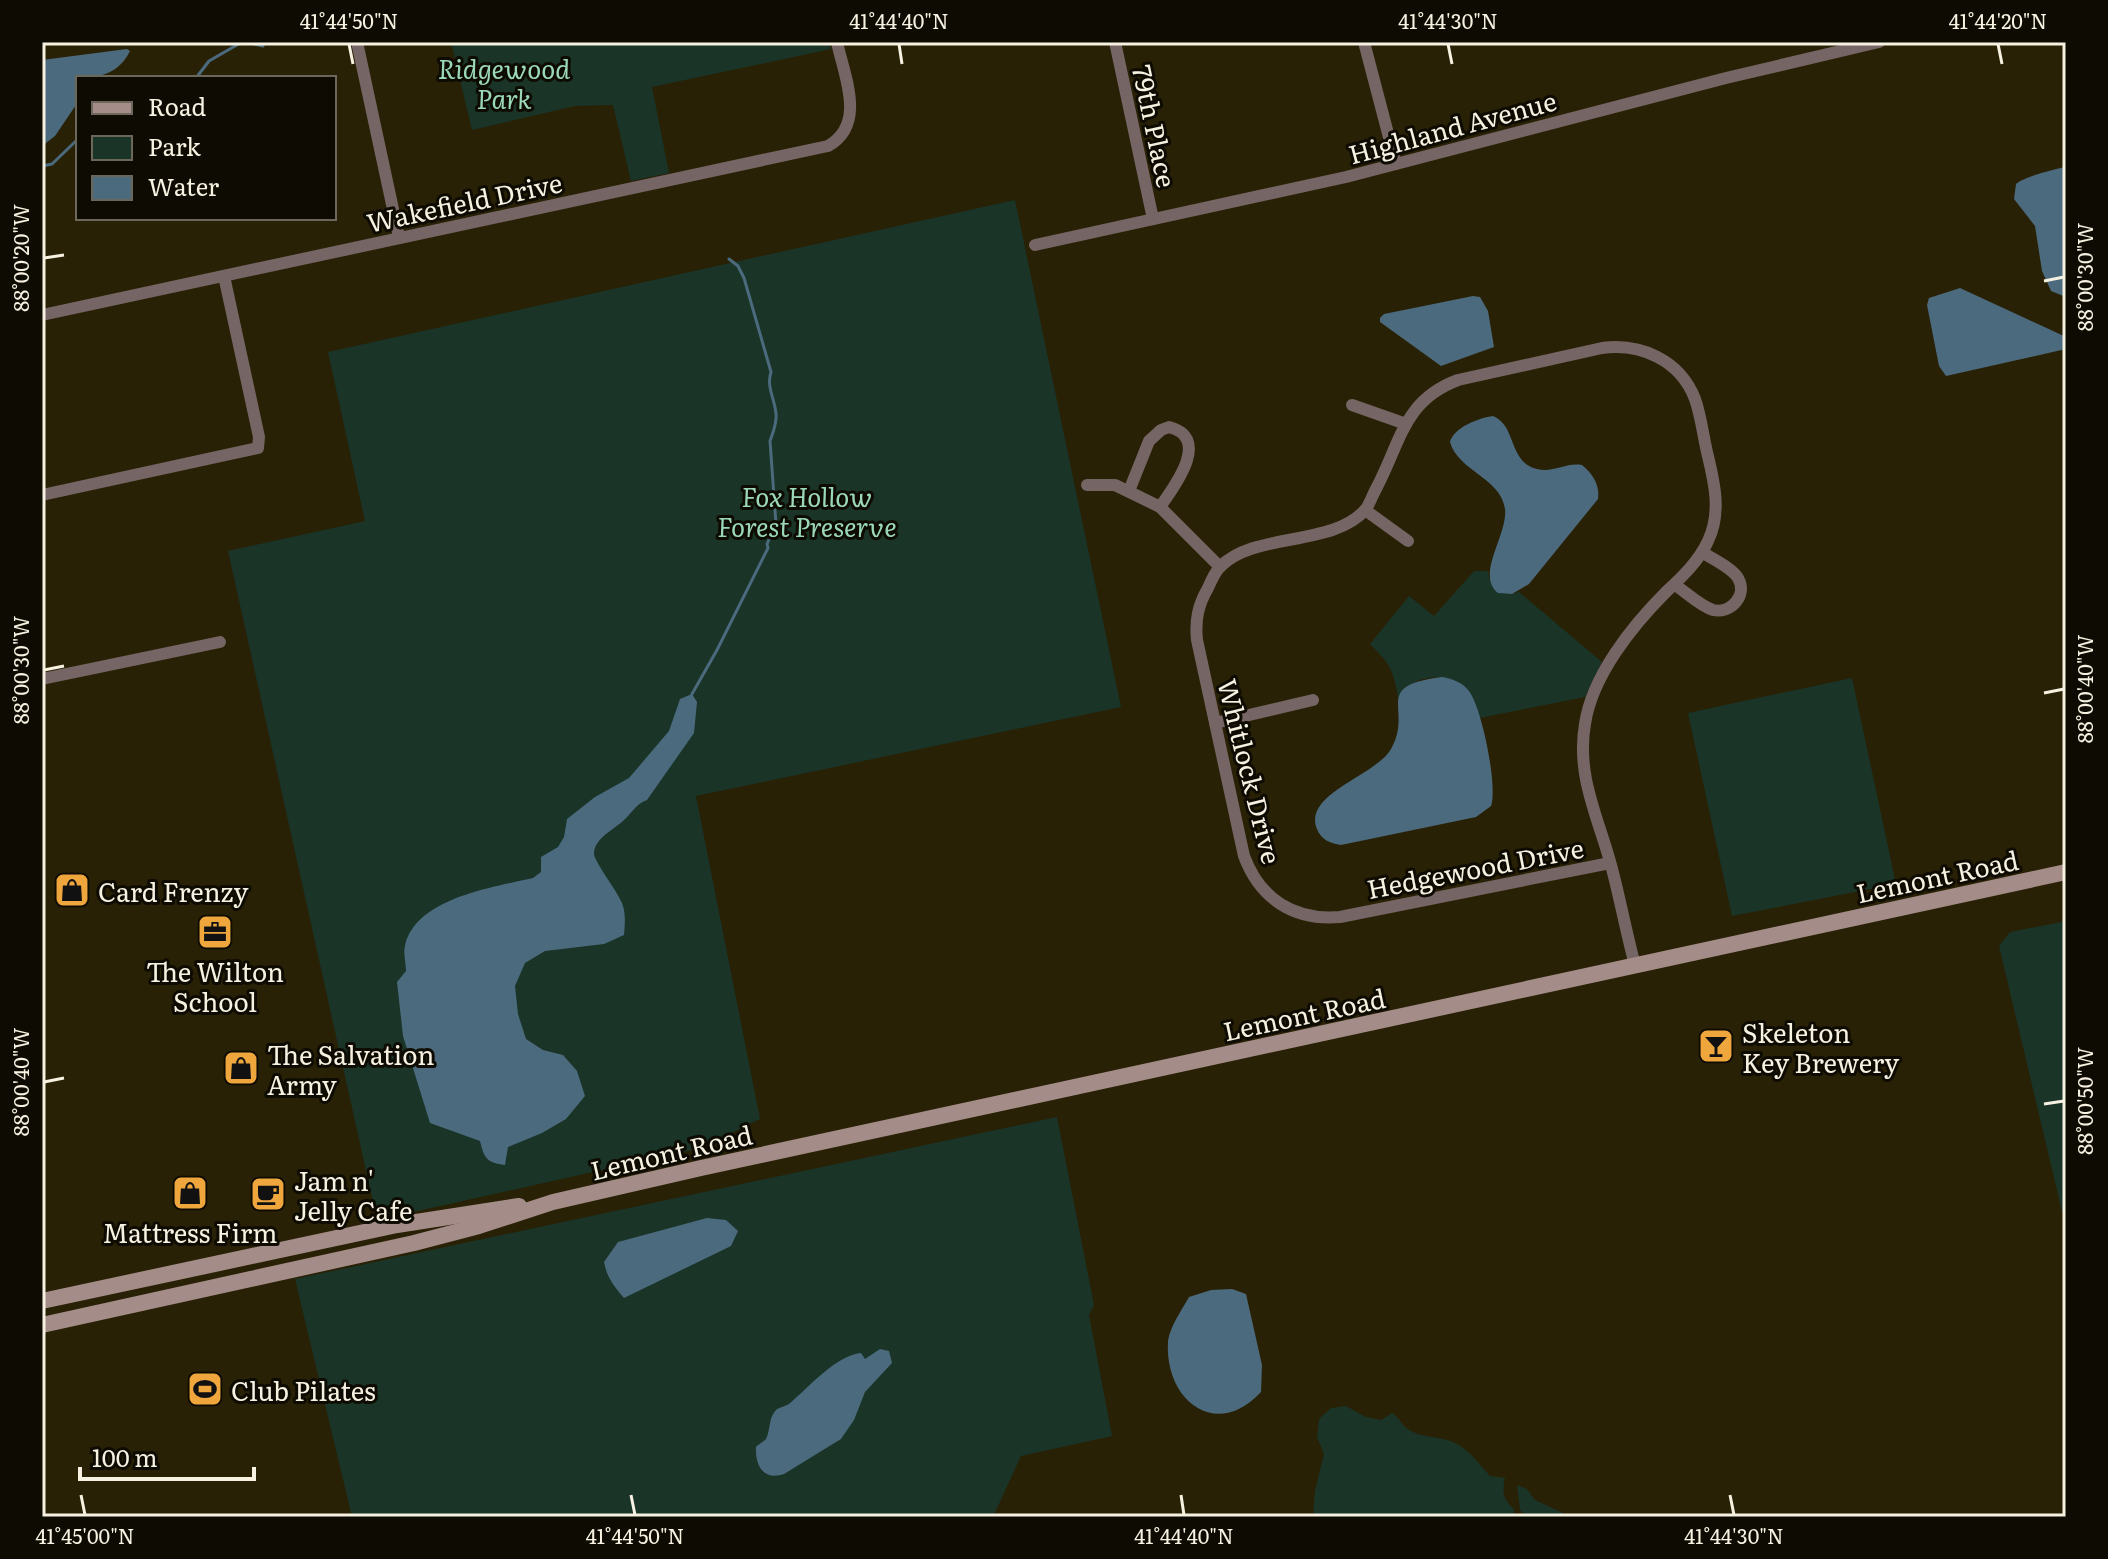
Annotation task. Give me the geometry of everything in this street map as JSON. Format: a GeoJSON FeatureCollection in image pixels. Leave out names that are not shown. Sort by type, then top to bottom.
{"type":"FeatureCollection","features":[{"type":"Feature","properties":{"kind":"main road","name":"Lemont Road"},"geometry":{"type":"LineString","coordinates":[[42,1325],[414,1243],[553,1202],[2066,872]]}},
{"type":"Feature","properties":{"kind":"main road","name":"Lemont Road"},"geometry":{"type":"LineString","coordinates":[[42,1301],[397,1225],[478,1210],[553,1202]]}},
{"type":"Feature","properties":{"kind":"street"},"geometry":{"type":"LineString","coordinates":[[357,42],[399,237]]}},
{"type":"Feature","properties":{"kind":"street","name":"Wakefield Drive"},"geometry":{"type":"LineString","coordinates":[[42,315],[819,148],[837,141],[844,134],[851,116],[837,42]]}},
{"type":"Feature","properties":{"kind":"street","name":"79th Place"},"geometry":{"type":"LineString","coordinates":[[1115,42],[1153,219]]}},
{"type":"Feature","properties":{"kind":"street"},"geometry":{"type":"LineString","coordinates":[[1364,42],[1396,164]]}},
{"type":"Feature","properties":{"kind":"street","name":"Highland Avenue"},"geometry":{"type":"LineString","coordinates":[[1035,245],[1396,164],[1726,78],[1879,42]]}},
{"type":"Feature","properties":{"kind":"street"},"geometry":{"type":"LineString","coordinates":[[42,495],[258,448],[259,437],[224,276]]}},
{"type":"Feature","properties":{"kind":"street"},"geometry":{"type":"LineString","coordinates":[[1087,485],[1115,485],[1160,507],[1220,567],[1250,550],[1337,528],[1365,510],[1411,413],[1430,395],[1458,380],[1602,348],[1626,347],[1662,358],[1686,382],[1698,409],[1716,511],[1710,538],[1702,552],[1608,663],[1585,721],[1583,773],[1610,863],[1635,965]]}},
{"type":"Feature","properties":{"kind":"street"},"geometry":{"type":"LineString","coordinates":[[1352,405],[1406,424]]}},
{"type":"Feature","properties":{"kind":"street"},"geometry":{"type":"LineString","coordinates":[[1129,491],[1149,441],[1169,427],[1179,429],[1186,436],[1189,457],[1160,507]]}},
{"type":"Feature","properties":{"kind":"street"},"geometry":{"type":"LineString","coordinates":[[1365,510],[1408,541]]}},
{"type":"Feature","properties":{"kind":"street"},"geometry":{"type":"LineString","coordinates":[[1675,585],[1714,610],[1729,608],[1740,598],[1741,587],[1737,575],[1702,552]]}},
{"type":"Feature","properties":{"kind":"street","name":"Whitlock Drive"},"geometry":{"type":"LineString","coordinates":[[1220,567],[1201,600],[1197,615],[1197,640],[1244,856],[1271,900],[1303,915],[1328,918],[1348,915]]}},
{"type":"Feature","properties":{"kind":"street"},"geometry":{"type":"LineString","coordinates":[[42,679],[220,642]]}},
{"type":"Feature","properties":{"kind":"street"},"geometry":{"type":"LineString","coordinates":[[1215,723],[1313,700]]}},
{"type":"Feature","properties":{"kind":"street","name":"Hedgewood Drive"},"geometry":{"type":"LineString","coordinates":[[1348,915],[1610,863]]}},
{"type":"Feature","properties":{"kind":"green space","name":"Ridgewood Park"},"geometry":{"type":"Polygon","coordinates":[[[451,42],[829,42],[831,49],[652,87],[669,173],[631,181],[613,105],[575,106],[472,130],[451,42]]]}},
{"type":"Feature","properties":{"kind":"green space","name":"Fox Hollow Forest Preserve"},"geometry":{"type":"Polygon","coordinates":[[[1015,200],[1121,707],[696,796],[760,1119],[701,1148],[377,1220],[228,551],[365,521],[328,352],[1015,200]]]}},
{"type":"Feature","properties":{"kind":"green space"},"geometry":{"type":"Polygon","coordinates":[[[1474,571],[1488,571],[1491,583],[1501,593],[1519,592],[1602,662],[1585,697],[1479,718],[1469,691],[1444,679],[1418,681],[1406,688],[1398,698],[1390,668],[1370,644],[1409,596],[1434,616],[1474,571]]]}},
{"type":"Feature","properties":{"kind":"green space"},"geometry":{"type":"Polygon","coordinates":[[[1852,678],[1896,884],[1732,916],[1688,713],[1852,678]]]}},
{"type":"Feature","properties":{"kind":"green space"},"geometry":{"type":"Polygon","coordinates":[[[2066,921],[2066,1228],[1999,946],[2010,932],[2066,921]]]}},
{"type":"Feature","properties":{"kind":"green space"},"geometry":{"type":"Polygon","coordinates":[[[1057,1117],[1094,1305],[1089,1315],[1112,1436],[1021,1456],[993,1517],[352,1517],[295,1279],[1057,1117]]]}},
{"type":"Feature","properties":{"kind":"green space"},"geometry":{"type":"Polygon","coordinates":[[[1346,1406],[1366,1417],[1381,1420],[1392,1413],[1414,1433],[1458,1445],[1490,1476],[1505,1478],[1504,1495],[1514,1509],[1513,1517],[1313,1517],[1315,1491],[1324,1454],[1317,1437],[1319,1419],[1331,1408],[1346,1406]]]}},
{"type":"Feature","properties":{"kind":"green space"},"geometry":{"type":"Polygon","coordinates":[[[1517,1485],[1527,1489],[1535,1500],[1563,1513],[1565,1517],[1527,1517],[1520,1510],[1517,1485]]]}},
{"type":"Feature","properties":{"kind":"water"},"geometry":{"type":"Polygon","coordinates":[[[130,51],[115,69],[98,76],[76,76],[76,105],[55,136],[42,146],[42,60],[130,51]]]}},
{"type":"Feature","properties":{"kind":"water"},"geometry":{"type":"Polygon","coordinates":[[[2066,167],[2066,297],[2051,291],[2042,271],[2035,226],[2014,199],[2016,184],[2020,181],[2066,167]]]}},
{"type":"Feature","properties":{"kind":"water"},"geometry":{"type":"Polygon","coordinates":[[[1960,288],[2066,337],[2066,349],[1946,376],[1939,366],[1927,305],[1929,298],[1960,288]]]}},
{"type":"Feature","properties":{"kind":"water"},"geometry":{"type":"Polygon","coordinates":[[[1480,297],[1488,311],[1494,347],[1441,366],[1380,322],[1384,314],[1480,297]]]}},
{"type":"Feature","properties":{"kind":"water"},"geometry":{"type":"Polygon","coordinates":[[[1493,416],[1506,428],[1521,459],[1528,465],[1543,470],[1582,465],[1598,489],[1598,499],[1529,584],[1512,594],[1498,593],[1490,576],[1505,519],[1502,498],[1461,460],[1450,442],[1462,428],[1493,416]]]}},
{"type":"Feature","properties":{"kind":"water"},"geometry":{"type":"Polygon","coordinates":[[[1442,677],[1463,685],[1479,713],[1491,766],[1491,806],[1476,817],[1341,845],[1323,838],[1317,829],[1315,817],[1320,805],[1371,768],[1391,749],[1397,735],[1400,693],[1407,686],[1420,681],[1442,677]]]}},
{"type":"Feature","properties":{"kind":"water"},"geometry":{"type":"Polygon","coordinates":[[[692,694],[697,702],[694,733],[647,800],[605,835],[595,848],[595,857],[623,907],[624,935],[604,944],[545,951],[525,963],[515,986],[518,1014],[526,1039],[543,1050],[563,1055],[577,1071],[585,1096],[566,1119],[508,1147],[505,1165],[494,1163],[485,1156],[480,1141],[430,1123],[403,1036],[397,982],[406,971],[404,949],[412,930],[424,916],[458,897],[533,878],[541,872],[541,857],[558,847],[564,837],[567,819],[595,797],[629,778],[669,731],[680,699],[692,694]]]}},
{"type":"Feature","properties":{"kind":"water"},"geometry":{"type":"Polygon","coordinates":[[[707,1218],[726,1220],[738,1231],[731,1246],[624,1298],[609,1277],[604,1262],[618,1242],[707,1218]]]}},
{"type":"Feature","properties":{"kind":"water"},"geometry":{"type":"Polygon","coordinates":[[[1232,1289],[1246,1294],[1262,1365],[1261,1392],[1244,1406],[1227,1413],[1211,1413],[1196,1407],[1184,1396],[1175,1381],[1169,1362],[1169,1335],[1189,1297],[1211,1290],[1232,1289]]]}},
{"type":"Feature","properties":{"kind":"water"},"geometry":{"type":"Polygon","coordinates":[[[880,1349],[889,1351],[892,1363],[865,1392],[854,1420],[841,1439],[784,1474],[771,1475],[762,1470],[756,1447],[766,1439],[777,1409],[789,1404],[842,1360],[861,1353],[865,1359],[880,1349]]]}},
{"type":"Feature","properties":{"kind":"waterway"},"geometry":{"type":"LineString","coordinates":[[198,76],[209,61],[242,42]]}},
{"type":"Feature","properties":{"kind":"waterway"},"geometry":{"type":"LineString","coordinates":[[246,42],[263,46]]}},
{"type":"Feature","properties":{"kind":"waterway"},"geometry":{"type":"LineString","coordinates":[[42,166],[52,164],[76,141]]}},
{"type":"Feature","properties":{"kind":"waterway"},"geometry":{"type":"LineString","coordinates":[[692,694],[768,548],[776,524],[770,441],[776,418],[771,372],[744,278],[738,266],[729,259]]}},
{"type":"Feature","properties":{"kind":"place","name":"Card Frenzy"},"geometry":{"type":"Point","coordinates":[72,890]}},
{"type":"Feature","properties":{"kind":"place","name":"The Wilton School"},"geometry":{"type":"Point","coordinates":[215,932]}},
{"type":"Feature","properties":{"kind":"place","name":"Skeleton Key Brewery"},"geometry":{"type":"Point","coordinates":[1716,1046]}},
{"type":"Feature","properties":{"kind":"place","name":"The Salvation Army"},"geometry":{"type":"Point","coordinates":[241,1068]}},
{"type":"Feature","properties":{"kind":"place","name":"Mattress Firm"},"geometry":{"type":"Point","coordinates":[190,1193]}},
{"type":"Feature","properties":{"kind":"place","name":"Jam n' Jelly Cafe"},"geometry":{"type":"Point","coordinates":[268,1194]}},
{"type":"Feature","properties":{"kind":"place","name":"Club Pilates"},"geometry":{"type":"Point","coordinates":[205,1389]}}]}
